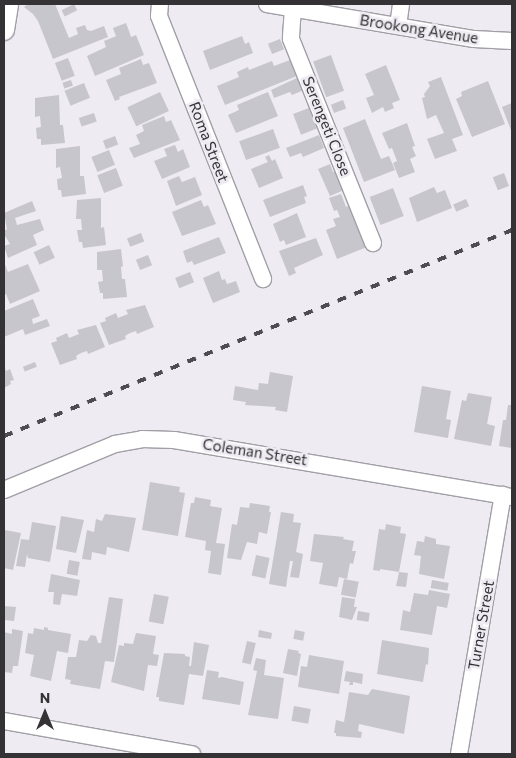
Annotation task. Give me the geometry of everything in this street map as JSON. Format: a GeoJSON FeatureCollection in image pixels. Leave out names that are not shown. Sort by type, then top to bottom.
{"type":"FeatureCollection","features":[{"type":"Feature","properties":{"kind":"main road"},"geometry":{"type":"LineString","coordinates":[[4,30],[8,4]]}},
{"type":"Feature","properties":{"kind":"street","name":"Roma Street"},"geometry":{"type":"LineString","coordinates":[[160,4],[159,16],[263,279]]}},
{"type":"Feature","properties":{"kind":"street","name":"Brookong Avenue"},"geometry":{"type":"LineString","coordinates":[[267,4],[474,39],[512,41]]}},
{"type":"Feature","properties":{"kind":"street"},"geometry":{"type":"LineString","coordinates":[[398,26],[401,4]]}},
{"type":"Feature","properties":{"kind":"street","name":"Serengeti Close"},"geometry":{"type":"LineString","coordinates":[[293,8],[292,39],[373,243]]}},
{"type":"Feature","properties":{"kind":"street","name":"Coleman Street"},"geometry":{"type":"LineString","coordinates":[[4,490],[114,444],[142,439],[174,440],[507,496]]}},
{"type":"Feature","properties":{"kind":"street","name":"Turner Street"},"geometry":{"type":"LineString","coordinates":[[458,754],[507,496]]}},
{"type":"Feature","properties":{"kind":"street"},"geometry":{"type":"LineString","coordinates":[[4,721],[192,754]]}},
{"type":"Feature","properties":{"kind":"building"},"geometry":{"type":"Polygon","coordinates":[[[28,4],[55,4],[69,38],[78,34],[76,28],[85,25],[87,30],[91,31],[104,26],[108,37],[53,59],[38,21],[24,7],[28,4]]]}},
{"type":"Feature","properties":{"kind":"building"},"geometry":{"type":"Polygon","coordinates":[[[74,4],[77,10],[65,17],[62,10],[74,4]]]}},
{"type":"Feature","properties":{"kind":"building"},"geometry":{"type":"Polygon","coordinates":[[[126,23],[129,31],[116,36],[113,28],[126,23]]]}},
{"type":"Feature","properties":{"kind":"building"},"geometry":{"type":"Polygon","coordinates":[[[129,31],[131,37],[136,35],[144,55],[95,76],[87,56],[106,47],[104,41],[129,31]]]}},
{"type":"Feature","properties":{"kind":"building"},"geometry":{"type":"Polygon","coordinates":[[[242,36],[245,44],[249,42],[253,53],[210,70],[203,51],[242,36]]]}},
{"type":"Feature","properties":{"kind":"building"},"geometry":{"type":"Polygon","coordinates":[[[280,39],[284,49],[272,54],[268,44],[280,39]]]}},
{"type":"Feature","properties":{"kind":"building"},"geometry":{"type":"Polygon","coordinates":[[[331,55],[344,91],[326,97],[313,61],[331,55]]]}},
{"type":"Feature","properties":{"kind":"building"},"geometry":{"type":"Polygon","coordinates":[[[68,58],[75,76],[62,81],[55,63],[68,58]]]}},
{"type":"Feature","properties":{"kind":"building"},"geometry":{"type":"Polygon","coordinates":[[[141,59],[143,65],[149,63],[157,83],[119,97],[120,99],[115,101],[106,80],[121,74],[119,68],[141,59]]]}},
{"type":"Feature","properties":{"kind":"building"},"geometry":{"type":"Polygon","coordinates":[[[290,60],[297,76],[225,105],[217,86],[239,77],[237,72],[248,67],[249,70],[272,61],[274,66],[290,60]]]}},
{"type":"Feature","properties":{"kind":"building"},"geometry":{"type":"Polygon","coordinates":[[[386,65],[400,100],[392,103],[394,108],[385,112],[383,107],[372,113],[366,98],[374,95],[365,74],[386,65]]]}},
{"type":"Feature","properties":{"kind":"building"},"geometry":{"type":"Polygon","coordinates":[[[299,77],[304,90],[292,95],[290,92],[274,98],[271,90],[299,77]]]}},
{"type":"Feature","properties":{"kind":"building"},"geometry":{"type":"Polygon","coordinates":[[[441,77],[463,135],[452,139],[457,151],[435,159],[427,139],[444,133],[436,115],[427,119],[422,98],[425,97],[424,94],[430,86],[428,82],[441,77]]]}},
{"type":"Feature","properties":{"kind":"building"},"geometry":{"type":"Polygon","coordinates":[[[71,80],[73,86],[64,88],[62,83],[71,80]]]}},
{"type":"Feature","properties":{"kind":"building"},"geometry":{"type":"Polygon","coordinates":[[[488,81],[505,124],[472,137],[456,99],[462,96],[461,92],[488,81]]]}},
{"type":"Feature","properties":{"kind":"building"},"geometry":{"type":"Polygon","coordinates":[[[84,83],[90,98],[71,106],[65,91],[84,83]]]}},
{"type":"Feature","properties":{"kind":"building"},"geometry":{"type":"Polygon","coordinates":[[[160,92],[169,111],[136,126],[127,107],[160,92]]]}},
{"type":"Feature","properties":{"kind":"building"},"geometry":{"type":"Polygon","coordinates":[[[268,92],[278,116],[236,133],[228,115],[239,110],[237,105],[268,92]]]}},
{"type":"Feature","properties":{"kind":"building"},"geometry":{"type":"Polygon","coordinates":[[[59,95],[60,125],[63,125],[65,143],[41,145],[41,139],[37,139],[36,128],[41,127],[40,116],[35,117],[35,98],[59,95]]]}},
{"type":"Feature","properties":{"kind":"building"},"geometry":{"type":"Polygon","coordinates":[[[343,100],[346,108],[334,113],[331,105],[343,100]]]}},
{"type":"Feature","properties":{"kind":"building"},"geometry":{"type":"Polygon","coordinates":[[[512,103],[512,133],[502,107],[512,103]]]}},
{"type":"Feature","properties":{"kind":"building"},"geometry":{"type":"Polygon","coordinates":[[[309,108],[317,129],[301,135],[293,114],[309,108]]]}},
{"type":"Feature","properties":{"kind":"building"},"geometry":{"type":"Polygon","coordinates":[[[94,113],[97,122],[82,127],[79,118],[94,113]]]}},
{"type":"Feature","properties":{"kind":"building"},"geometry":{"type":"Polygon","coordinates":[[[164,116],[166,122],[171,120],[180,140],[134,158],[129,148],[140,144],[136,135],[144,131],[142,125],[164,116]]]}},
{"type":"Feature","properties":{"kind":"building"},"geometry":{"type":"Polygon","coordinates":[[[365,119],[381,159],[389,156],[395,170],[364,182],[343,128],[365,119]]]}},
{"type":"Feature","properties":{"kind":"building"},"geometry":{"type":"Polygon","coordinates":[[[407,123],[415,146],[412,147],[416,156],[410,159],[415,172],[399,178],[393,163],[397,161],[392,148],[389,149],[382,133],[407,123]]]}},
{"type":"Feature","properties":{"kind":"building"},"geometry":{"type":"Polygon","coordinates":[[[273,129],[280,148],[246,160],[239,141],[273,129]]]}},
{"type":"Feature","properties":{"kind":"building"},"geometry":{"type":"Polygon","coordinates":[[[319,135],[324,148],[303,157],[301,153],[290,157],[286,148],[319,135]]]}},
{"type":"Feature","properties":{"kind":"building"},"geometry":{"type":"Polygon","coordinates":[[[115,136],[118,144],[106,149],[103,141],[115,136]]]}},
{"type":"Feature","properties":{"kind":"building"},"geometry":{"type":"Polygon","coordinates":[[[175,145],[178,152],[183,149],[190,167],[162,179],[154,161],[167,156],[164,149],[175,145]]]}},
{"type":"Feature","properties":{"kind":"building"},"geometry":{"type":"Polygon","coordinates":[[[80,146],[80,176],[84,176],[86,194],[62,197],[61,190],[58,190],[57,179],[62,178],[60,167],[56,168],[56,149],[80,146]]]}},
{"type":"Feature","properties":{"kind":"building"},"geometry":{"type":"Polygon","coordinates":[[[109,150],[115,165],[97,172],[91,157],[109,150]]]}},
{"type":"Feature","properties":{"kind":"building"},"geometry":{"type":"Polygon","coordinates":[[[269,155],[272,161],[275,159],[283,178],[259,188],[251,169],[268,162],[265,157],[269,155]]]}},
{"type":"Feature","properties":{"kind":"building"},"geometry":{"type":"Polygon","coordinates":[[[330,164],[333,172],[336,171],[344,190],[330,196],[318,169],[330,164]]]}},
{"type":"Feature","properties":{"kind":"building"},"geometry":{"type":"Polygon","coordinates":[[[116,168],[123,186],[104,193],[97,175],[116,168]]]}},
{"type":"Feature","properties":{"kind":"building"},"geometry":{"type":"Polygon","coordinates":[[[504,173],[509,186],[498,190],[493,177],[504,173]]]}},
{"type":"Feature","properties":{"kind":"building"},"geometry":{"type":"Polygon","coordinates":[[[179,176],[182,182],[195,177],[202,195],[176,206],[167,181],[179,176]]]}},
{"type":"Feature","properties":{"kind":"building"},"geometry":{"type":"Polygon","coordinates":[[[303,185],[307,196],[304,197],[306,203],[270,217],[263,200],[303,185]]]}},
{"type":"Feature","properties":{"kind":"building"},"geometry":{"type":"Polygon","coordinates":[[[434,187],[437,193],[445,190],[452,208],[417,222],[409,198],[434,187]]]}},
{"type":"Feature","properties":{"kind":"building"},"geometry":{"type":"Polygon","coordinates":[[[393,188],[404,216],[380,225],[370,197],[393,188]]]}},
{"type":"Feature","properties":{"kind":"building"},"geometry":{"type":"Polygon","coordinates":[[[341,194],[346,207],[350,205],[367,247],[337,259],[326,230],[336,226],[333,219],[340,217],[337,210],[334,211],[329,198],[341,194]]]}},
{"type":"Feature","properties":{"kind":"building"},"geometry":{"type":"Polygon","coordinates":[[[101,198],[101,228],[104,227],[106,245],[83,248],[82,242],[79,242],[77,230],[82,230],[81,219],[76,219],[77,200],[101,198]]]}},
{"type":"Feature","properties":{"kind":"building"},"geometry":{"type":"Polygon","coordinates":[[[466,199],[469,206],[456,212],[453,204],[466,199]]]}},
{"type":"Feature","properties":{"kind":"building"},"geometry":{"type":"Polygon","coordinates":[[[201,200],[204,207],[208,205],[216,224],[182,236],[172,212],[201,200]]]}},
{"type":"Feature","properties":{"kind":"building"},"geometry":{"type":"Polygon","coordinates":[[[32,201],[36,211],[15,218],[17,225],[40,219],[44,230],[33,235],[37,245],[8,258],[4,246],[10,244],[4,234],[4,231],[7,229],[4,213],[32,201]]]}},
{"type":"Feature","properties":{"kind":"building"},"geometry":{"type":"Polygon","coordinates":[[[297,213],[306,237],[286,245],[284,240],[280,242],[273,224],[297,213]]]}},
{"type":"Feature","properties":{"kind":"building"},"geometry":{"type":"Polygon","coordinates":[[[141,233],[144,241],[130,247],[127,238],[141,233]]]}},
{"type":"Feature","properties":{"kind":"building"},"geometry":{"type":"Polygon","coordinates":[[[219,237],[226,253],[194,265],[192,261],[187,263],[183,251],[219,237]]]}},
{"type":"Feature","properties":{"kind":"building"},"geometry":{"type":"Polygon","coordinates":[[[316,238],[323,255],[294,268],[296,273],[289,276],[279,251],[316,238]]]}},
{"type":"Feature","properties":{"kind":"building"},"geometry":{"type":"Polygon","coordinates":[[[49,245],[55,258],[40,265],[34,252],[49,245]]]}},
{"type":"Feature","properties":{"kind":"building"},"geometry":{"type":"Polygon","coordinates":[[[121,249],[122,279],[125,279],[127,297],[103,299],[103,293],[100,293],[98,282],[103,281],[102,270],[97,270],[97,252],[121,249]]]}},
{"type":"Feature","properties":{"kind":"building"},"geometry":{"type":"Polygon","coordinates":[[[148,255],[152,265],[140,270],[136,260],[148,255]]]}},
{"type":"Feature","properties":{"kind":"building"},"geometry":{"type":"Polygon","coordinates":[[[4,262],[8,272],[28,264],[40,291],[10,304],[6,294],[4,295],[4,262]]]}},
{"type":"Feature","properties":{"kind":"building"},"geometry":{"type":"Polygon","coordinates":[[[219,271],[222,280],[225,279],[227,284],[236,281],[240,292],[213,303],[203,278],[219,271]]]}},
{"type":"Feature","properties":{"kind":"building"},"geometry":{"type":"Polygon","coordinates":[[[190,272],[194,282],[179,288],[175,278],[190,272]]]}},
{"type":"Feature","properties":{"kind":"building"},"geometry":{"type":"Polygon","coordinates":[[[33,299],[40,316],[32,319],[33,324],[47,319],[50,326],[25,335],[23,329],[4,337],[4,311],[33,299]]]}},
{"type":"Feature","properties":{"kind":"building"},"geometry":{"type":"Polygon","coordinates":[[[145,305],[154,327],[137,334],[136,331],[130,333],[125,336],[126,339],[109,345],[100,323],[106,321],[105,318],[116,313],[118,318],[128,314],[126,310],[145,305]]]}},
{"type":"Feature","properties":{"kind":"building"},"geometry":{"type":"Polygon","coordinates":[[[96,325],[105,347],[88,354],[87,351],[81,353],[76,356],[77,359],[60,365],[51,343],[57,341],[56,338],[67,333],[69,338],[79,334],[77,330],[96,325]]]}},
{"type":"Feature","properties":{"kind":"building"},"geometry":{"type":"Polygon","coordinates":[[[35,362],[37,367],[25,372],[23,367],[35,362]]]}},
{"type":"Feature","properties":{"kind":"building"},"geometry":{"type":"Polygon","coordinates":[[[4,365],[6,371],[10,369],[14,380],[10,381],[11,384],[4,388],[4,365]]]}},
{"type":"Feature","properties":{"kind":"building"},"geometry":{"type":"Polygon","coordinates":[[[270,372],[293,376],[287,412],[275,410],[276,407],[245,405],[246,402],[233,400],[235,386],[258,390],[259,383],[268,384],[270,372]]]}},
{"type":"Feature","properties":{"kind":"building"},"geometry":{"type":"Polygon","coordinates":[[[422,386],[451,391],[446,419],[451,420],[448,438],[414,432],[422,386]]]}},
{"type":"Feature","properties":{"kind":"building"},"geometry":{"type":"Polygon","coordinates":[[[468,393],[492,397],[487,424],[495,426],[491,446],[454,439],[462,400],[466,401],[468,393]]]}},
{"type":"Feature","properties":{"kind":"building"},"geometry":{"type":"Polygon","coordinates":[[[508,405],[512,405],[512,448],[499,446],[503,420],[506,420],[508,405]]]}},
{"type":"Feature","properties":{"kind":"building"},"geometry":{"type":"Polygon","coordinates":[[[150,482],[180,487],[179,492],[185,493],[178,536],[142,530],[150,482]]]}},
{"type":"Feature","properties":{"kind":"building"},"geometry":{"type":"Polygon","coordinates":[[[195,497],[211,500],[210,506],[222,508],[216,543],[225,544],[221,575],[208,573],[211,551],[205,550],[206,541],[185,537],[191,503],[194,503],[195,497]]]}},
{"type":"Feature","properties":{"kind":"building"},"geometry":{"type":"Polygon","coordinates":[[[250,503],[270,506],[269,512],[271,512],[267,534],[259,532],[257,544],[247,542],[241,560],[227,558],[232,524],[237,525],[240,507],[249,508],[250,503]]]}},
{"type":"Feature","properties":{"kind":"building"},"geometry":{"type":"Polygon","coordinates":[[[281,512],[294,514],[293,522],[301,523],[296,552],[303,554],[299,578],[290,577],[293,561],[290,561],[286,587],[269,584],[281,512]]]}},
{"type":"Feature","properties":{"kind":"building"},"geometry":{"type":"Polygon","coordinates":[[[105,514],[136,518],[129,552],[107,547],[106,555],[92,552],[91,560],[82,559],[87,530],[94,532],[96,519],[102,521],[105,514]]]}},
{"type":"Feature","properties":{"kind":"building"},"geometry":{"type":"Polygon","coordinates":[[[61,516],[84,520],[76,553],[56,549],[61,516]]]}},
{"type":"Feature","properties":{"kind":"building"},"geometry":{"type":"Polygon","coordinates":[[[32,522],[56,526],[50,562],[28,558],[27,554],[25,567],[16,566],[21,539],[29,540],[32,522]]]}},
{"type":"Feature","properties":{"kind":"building"},"geometry":{"type":"Polygon","coordinates":[[[386,524],[401,527],[400,533],[406,534],[399,572],[380,569],[380,571],[373,570],[379,529],[385,530],[386,524]]]}},
{"type":"Feature","properties":{"kind":"building"},"geometry":{"type":"Polygon","coordinates":[[[5,530],[21,533],[13,570],[4,568],[5,530]]]}},
{"type":"Feature","properties":{"kind":"building"},"geometry":{"type":"Polygon","coordinates":[[[314,534],[344,537],[343,539],[354,541],[352,551],[356,551],[353,564],[350,563],[347,579],[339,577],[337,587],[319,584],[323,563],[310,561],[314,534]]]}},
{"type":"Feature","properties":{"kind":"building"},"geometry":{"type":"Polygon","coordinates":[[[425,536],[436,539],[436,544],[450,546],[444,579],[419,574],[421,556],[414,555],[417,541],[424,542],[425,536]]]}},
{"type":"Feature","properties":{"kind":"building"},"geometry":{"type":"Polygon","coordinates":[[[256,555],[270,558],[265,578],[252,576],[256,555]]]}},
{"type":"Feature","properties":{"kind":"building"},"geometry":{"type":"Polygon","coordinates":[[[69,560],[80,562],[77,576],[67,574],[69,560]]]}},
{"type":"Feature","properties":{"kind":"building"},"geometry":{"type":"Polygon","coordinates":[[[399,572],[408,573],[406,587],[396,586],[399,572]]]}},
{"type":"Feature","properties":{"kind":"building"},"geometry":{"type":"Polygon","coordinates":[[[51,574],[80,580],[77,596],[62,594],[60,605],[53,604],[54,592],[48,592],[51,574]]]}},
{"type":"Feature","properties":{"kind":"building"},"geometry":{"type":"Polygon","coordinates":[[[344,579],[359,582],[356,598],[341,595],[344,579]]]}},
{"type":"Feature","properties":{"kind":"building"},"geometry":{"type":"Polygon","coordinates":[[[432,580],[449,583],[447,591],[431,588],[432,580]]]}},
{"type":"Feature","properties":{"kind":"building"},"geometry":{"type":"Polygon","coordinates":[[[429,590],[450,594],[447,608],[437,606],[432,635],[400,630],[403,610],[410,612],[414,593],[428,595],[429,590]]]}},
{"type":"Feature","properties":{"kind":"building"},"geometry":{"type":"Polygon","coordinates":[[[154,594],[169,597],[163,624],[149,621],[154,594]]]}},
{"type":"Feature","properties":{"kind":"building"},"geometry":{"type":"Polygon","coordinates":[[[109,597],[123,599],[114,662],[105,661],[100,689],[70,684],[71,680],[65,679],[68,657],[76,657],[79,640],[87,641],[91,635],[96,636],[98,643],[101,643],[109,597]]]}},
{"type":"Feature","properties":{"kind":"building"},"geometry":{"type":"Polygon","coordinates":[[[342,597],[355,599],[354,607],[357,607],[352,620],[339,617],[342,597]]]}},
{"type":"Feature","properties":{"kind":"building"},"geometry":{"type":"Polygon","coordinates":[[[4,606],[16,607],[14,621],[4,620],[4,606]]]}},
{"type":"Feature","properties":{"kind":"building"},"geometry":{"type":"Polygon","coordinates":[[[358,611],[370,613],[368,622],[357,620],[358,611]]]}},
{"type":"Feature","properties":{"kind":"building"},"geometry":{"type":"Polygon","coordinates":[[[44,627],[48,628],[48,630],[71,634],[68,653],[57,651],[51,681],[30,676],[34,655],[25,653],[28,633],[33,634],[34,628],[44,630],[44,627]]]}},
{"type":"Feature","properties":{"kind":"building"},"geometry":{"type":"Polygon","coordinates":[[[12,629],[23,631],[18,666],[13,666],[12,673],[4,672],[4,632],[12,634],[12,629]]]}},
{"type":"Feature","properties":{"kind":"building"},"geometry":{"type":"Polygon","coordinates":[[[259,630],[272,633],[271,639],[258,637],[259,630]]]}},
{"type":"Feature","properties":{"kind":"building"},"geometry":{"type":"Polygon","coordinates":[[[295,630],[305,632],[303,641],[293,639],[295,630]]]}},
{"type":"Feature","properties":{"kind":"building"},"geometry":{"type":"Polygon","coordinates":[[[136,633],[156,636],[153,654],[159,655],[157,666],[148,665],[144,691],[111,682],[119,645],[124,646],[124,643],[133,644],[136,633]]]}},
{"type":"Feature","properties":{"kind":"building"},"geometry":{"type":"Polygon","coordinates":[[[382,640],[429,648],[428,665],[426,664],[423,682],[377,674],[382,640]]]}},
{"type":"Feature","properties":{"kind":"building"},"geometry":{"type":"Polygon","coordinates":[[[247,641],[256,643],[251,664],[242,662],[247,641]]]}},
{"type":"Feature","properties":{"kind":"building"},"geometry":{"type":"Polygon","coordinates":[[[194,642],[209,645],[203,676],[189,674],[184,705],[159,701],[159,697],[156,697],[164,653],[185,654],[185,656],[190,657],[189,666],[191,666],[194,642]]]}},
{"type":"Feature","properties":{"kind":"building"},"geometry":{"type":"Polygon","coordinates":[[[288,649],[299,651],[298,653],[301,654],[297,676],[283,673],[288,649]]]}},
{"type":"Feature","properties":{"kind":"building"},"geometry":{"type":"Polygon","coordinates":[[[309,655],[344,661],[339,694],[298,687],[301,666],[307,667],[309,655]]]}},
{"type":"Feature","properties":{"kind":"building"},"geometry":{"type":"Polygon","coordinates":[[[256,658],[266,660],[264,675],[284,678],[278,719],[248,715],[257,671],[253,670],[256,658]]]}},
{"type":"Feature","properties":{"kind":"building"},"geometry":{"type":"Polygon","coordinates":[[[207,670],[219,672],[218,678],[222,677],[244,682],[240,705],[202,699],[207,670]]]}},
{"type":"Feature","properties":{"kind":"building"},"geometry":{"type":"Polygon","coordinates":[[[346,671],[363,674],[362,684],[353,682],[353,685],[349,685],[350,682],[344,681],[346,671]]]}},
{"type":"Feature","properties":{"kind":"building"},"geometry":{"type":"Polygon","coordinates":[[[372,689],[410,696],[404,734],[359,724],[358,731],[362,732],[361,738],[336,736],[336,733],[334,733],[336,720],[344,722],[349,692],[368,695],[372,689]]]}},
{"type":"Feature","properties":{"kind":"building"},"geometry":{"type":"Polygon","coordinates":[[[294,706],[311,709],[308,724],[291,721],[294,706]]]}},
{"type":"Feature","properties":{"kind":"railway"},"geometry":{"type":"LineString","coordinates":[[4,436],[512,230]]}}]}
